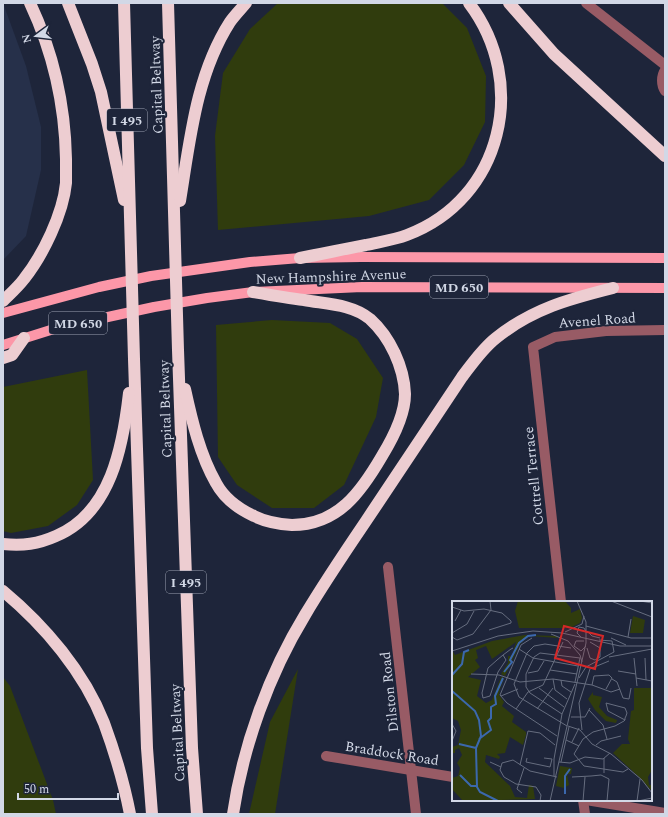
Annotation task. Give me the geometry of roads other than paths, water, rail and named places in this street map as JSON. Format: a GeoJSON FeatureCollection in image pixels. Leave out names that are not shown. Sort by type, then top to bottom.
{"type":"FeatureCollection","features":[{"type":"Feature","properties":{"kind":"highway"},"geometry":{"type":"LineString","coordinates":[[3,301],[24,280],[34,266],[58,215],[66,183],[66,147],[58,84],[42,28],[30,3]]}},
{"type":"Feature","properties":{"kind":"highway"},"geometry":{"type":"LineString","coordinates":[[68,3],[92,64],[101,92],[120,179],[130,236]]}},
{"type":"Feature","properties":{"kind":"highway","name":"Capital Beltway"},"geometry":{"type":"LineString","coordinates":[[124,3],[147,748],[152,814]]}},
{"type":"Feature","properties":{"kind":"highway","name":"Capital Beltway"},"geometry":{"type":"LineString","coordinates":[[168,3],[192,748],[197,814]]}},
{"type":"Feature","properties":{"kind":"highway"},"geometry":{"type":"LineString","coordinates":[[175,227],[196,104],[206,73],[219,43],[230,22],[246,3]]}},
{"type":"Feature","properties":{"kind":"highway"},"geometry":{"type":"LineString","coordinates":[[300,258],[407,235],[428,225],[449,211],[465,196],[481,174],[493,150],[500,123],[502,95],[498,67],[492,44],[482,22],[469,3]]}},
{"type":"Feature","properties":{"kind":"highway"},"geometry":{"type":"LineString","coordinates":[[510,3],[521,18],[554,54],[665,156]]}},
{"type":"Feature","properties":{"kind":"highway"},"geometry":{"type":"LineString","coordinates":[[233,814],[249,746],[259,712],[280,662],[304,616],[462,377],[477,357],[495,339],[521,320],[542,309],[569,299],[613,288]]}},
{"type":"Feature","properties":{"kind":"highway"},"geometry":{"type":"LineString","coordinates":[[178,350],[189,409],[200,448],[216,484],[229,499],[243,511],[260,520],[278,524],[298,525],[312,523],[341,509],[359,491],[374,470],[390,442],[402,414],[405,394],[402,375],[395,353],[385,337],[370,320],[356,310],[335,305],[253,292]]}},
{"type":"Feature","properties":{"kind":"highway"},"geometry":{"type":"LineString","coordinates":[[3,358],[12,355],[24,338]]}},
{"type":"Feature","properties":{"kind":"highway"},"geometry":{"type":"LineString","coordinates":[[3,544],[18,546],[41,543],[63,533],[80,522],[95,506],[106,489],[114,470],[123,434],[134,358]]}},
{"type":"Feature","properties":{"kind":"highway"},"geometry":{"type":"LineString","coordinates":[[3,591],[20,605],[47,633],[68,660],[88,690],[103,722],[114,752],[130,814]]}},
{"type":"Feature","properties":{"kind":"main road","name":"New Hampshire Avenue"},"geometry":{"type":"LineString","coordinates":[[3,313],[99,286],[151,276],[250,262],[300,258],[361,257],[665,258]]}},
{"type":"Feature","properties":{"kind":"main road","name":"New Hampshire Avenue"},"geometry":{"type":"LineString","coordinates":[[3,345],[57,328],[154,307],[253,292],[362,287],[665,288]]}},
{"type":"Feature","properties":{"kind":"street"},"geometry":{"type":"LineString","coordinates":[[586,3],[665,65]]}},
{"type":"Feature","properties":{"kind":"street"},"geometry":{"type":"LineString","coordinates":[[665,70],[662,81],[665,91]]}},
{"type":"Feature","properties":{"kind":"street","name":"Avenel Road"},"geometry":{"type":"LineString","coordinates":[[533,347],[555,337],[606,331],[665,330]]}},
{"type":"Feature","properties":{"kind":"street","name":"Cottrell Terrace"},"geometry":{"type":"LineString","coordinates":[[533,347],[562,601]]}},
{"type":"Feature","properties":{"kind":"street","name":"Dilston Road"},"geometry":{"type":"LineString","coordinates":[[388,567],[416,814]]}},
{"type":"Feature","properties":{"kind":"street","name":"Braddock Road"},"geometry":{"type":"LineString","coordinates":[[326,756],[452,777]]}},
{"type":"Feature","properties":{"kind":"street"},"geometry":{"type":"LineString","coordinates":[[585,801],[585,814]]}},
{"type":"Feature","properties":{"kind":"street"},"geometry":{"type":"LineString","coordinates":[[591,801],[665,813]]}}]}
